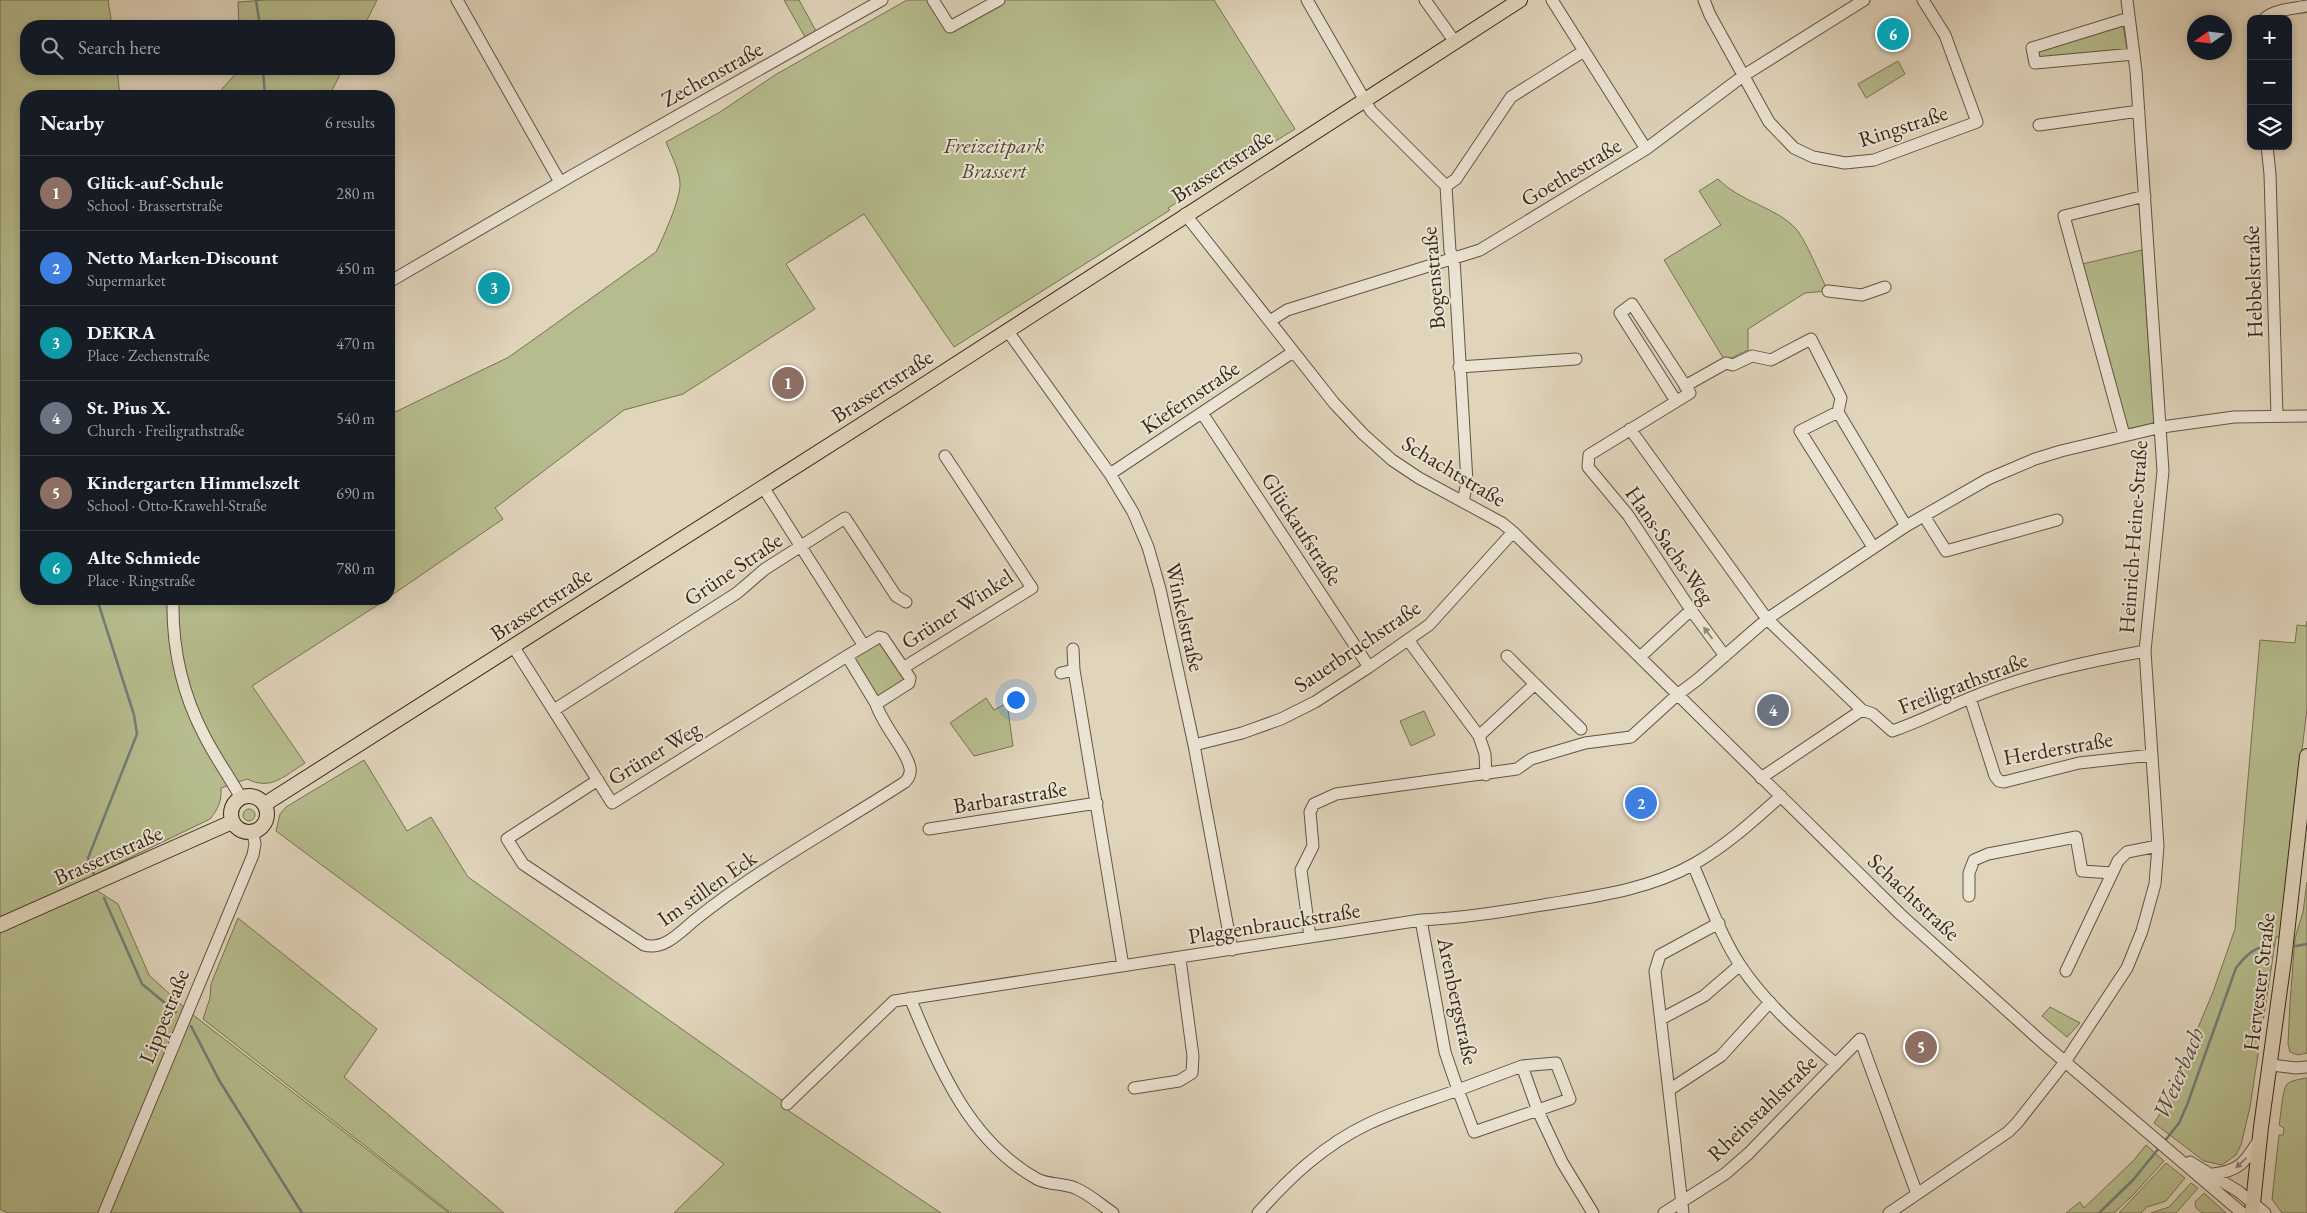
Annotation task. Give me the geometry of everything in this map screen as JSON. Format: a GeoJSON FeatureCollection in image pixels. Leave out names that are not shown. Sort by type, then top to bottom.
{"type":"FeatureCollection","features":[{"type":"Feature","properties":{"kind":"main road","name":"Brassertstraße"},"geometry":{"type":"LineString","coordinates":[[265,804],[763,488],[1520,0]]}},
{"type":"Feature","properties":{"kind":"main road","name":"Hervester Straße"},"geometry":{"type":"LineString","coordinates":[[2253,1208],[2307,756]]}},
{"type":"Feature","properties":{"kind":"main road"},"geometry":{"type":"LineString","coordinates":[[254,796],[265,804],[268,810],[265,825],[253,832],[241,831],[232,822],[231,811],[241,798],[254,796]]}},
{"type":"Feature","properties":{"kind":"main road","name":"Brassertstraße"},"geometry":{"type":"LineString","coordinates":[[0,925],[232,822]]}},
{"type":"Feature","properties":{"kind":"street"},"geometry":{"type":"LineString","coordinates":[[456,0],[560,182]]}},
{"type":"Feature","properties":{"kind":"street","name":"Zechenstraße"},"geometry":{"type":"LineString","coordinates":[[395,278],[560,182],[882,0]]}},
{"type":"Feature","properties":{"kind":"street"},"geometry":{"type":"LineString","coordinates":[[933,0],[950,27],[999,0]]}},
{"type":"Feature","properties":{"kind":"street"},"geometry":{"type":"LineString","coordinates":[[1307,0],[1371,111],[1446,186],[1456,179],[1512,97],[1584,51]]}},
{"type":"Feature","properties":{"kind":"street"},"geometry":{"type":"LineString","coordinates":[[1425,0],[1455,42]]}},
{"type":"Feature","properties":{"kind":"street"},"geometry":{"type":"LineString","coordinates":[[1552,0],[1646,149]]}},
{"type":"Feature","properties":{"kind":"street","name":"Ringstraße"},"geometry":{"type":"LineString","coordinates":[[1704,0],[1710,15],[1769,122],[1794,148],[1827,161],[1845,163],[1874,160],[1977,122],[1945,35],[1923,0]]}},
{"type":"Feature","properties":{"kind":"street","name":"Goethestraße"},"geometry":{"type":"LineString","coordinates":[[1270,321],[1287,310],[1480,250],[1646,149],[1743,76],[1864,0]]}},
{"type":"Feature","properties":{"kind":"street","name":"Heinrich-Heine-Straße"},"geometry":{"type":"LineString","coordinates":[[1889,1213],[2008,1132],[2065,1062],[2126,968],[2138,943],[2155,884],[2158,846],[2144,651],[2163,471],[2162,427],[2139,111],[2127,0]]}},
{"type":"Feature","properties":{"kind":"street"},"geometry":{"type":"LineString","coordinates":[[2273,15],[2285,10],[2307,6]]}},
{"type":"Feature","properties":{"kind":"street"},"geometry":{"type":"LineString","coordinates":[[2129,18],[2032,48],[2035,64],[2134,54]]}},
{"type":"Feature","properties":{"kind":"street"},"geometry":{"type":"LineString","coordinates":[[2039,125],[2139,111]]}},
{"type":"Feature","properties":{"kind":"street","name":"Hebbelstraße"},"geometry":{"type":"LineString","coordinates":[[2267,150],[2271,193],[2277,416]]}},
{"type":"Feature","properties":{"kind":"street","name":"Bogenstraße"},"geometry":{"type":"LineString","coordinates":[[1446,186],[1450,252],[1454,259],[1467,482],[1463,502]]}},
{"type":"Feature","properties":{"kind":"street"},"geometry":{"type":"LineString","coordinates":[[2124,434],[2064,216],[2145,196]]}},
{"type":"Feature","properties":{"kind":"street","name":"Schachtstraße"},"geometry":{"type":"LineString","coordinates":[[1186,214],[1334,403],[1363,434],[1392,460],[1413,474],[1502,523],[1513,532],[1900,914],[2065,1062],[2242,1213]]}},
{"type":"Feature","properties":{"kind":"street"},"geometry":{"type":"LineString","coordinates":[[1828,291],[1862,295],[1885,287]]}},
{"type":"Feature","properties":{"kind":"street"},"geometry":{"type":"LineString","coordinates":[[1676,401],[1620,313],[1632,304],[1688,390]]}},
{"type":"Feature","properties":{"kind":"street","name":"Winkelstraße"},"geometry":{"type":"LineString","coordinates":[[1007,330],[1110,474],[1133,512],[1148,547],[1160,589],[1194,745],[1232,950]]}},
{"type":"Feature","properties":{"kind":"street"},"geometry":{"type":"LineString","coordinates":[[1761,778],[1862,710],[1767,619],[1630,429],[1676,401],[1726,363],[1733,365],[1752,356],[1771,360],[1811,339],[1841,398],[1838,412],[1906,526]]}},
{"type":"Feature","properties":{"kind":"street","name":"Kiefernstraße"},"geometry":{"type":"LineString","coordinates":[[1110,474],[1293,352]]}},
{"type":"Feature","properties":{"kind":"street"},"geometry":{"type":"LineString","coordinates":[[1459,367],[1576,359]]}},
{"type":"Feature","properties":{"kind":"street"},"geometry":{"type":"LineString","coordinates":[[1838,412],[1800,431],[1873,547]]}},
{"type":"Feature","properties":{"kind":"street","name":"Glückaufstraße"},"geometry":{"type":"LineString","coordinates":[[1202,413],[1369,667]]}},
{"type":"Feature","properties":{"kind":"street"},"geometry":{"type":"LineString","coordinates":[[1310,937],[1302,866],[1313,846],[1310,812],[1314,804],[1336,794],[1486,775],[1517,769],[1531,759],[1585,743],[1631,737],[1677,695],[1767,619],[1906,526],[1988,479],[2035,459],[2124,434],[2162,427],[2234,417],[2307,416]]}},
{"type":"Feature","properties":{"kind":"street","name":"Hans-Sachs-Weg"},"geometry":{"type":"LineString","coordinates":[[1630,429],[1589,455],[1590,471],[1628,515],[1691,610],[1725,656]]}},
{"type":"Feature","properties":{"kind":"street","name":"Grüner Winkel"},"geometry":{"type":"LineString","coordinates":[[903,668],[1032,588],[945,456]]}},
{"type":"Feature","properties":{"kind":"street"},"geometry":{"type":"LineString","coordinates":[[763,488],[864,646]]}},
{"type":"Feature","properties":{"kind":"street"},"geometry":{"type":"LineString","coordinates":[[1924,516],[1946,551],[2057,520]]}},
{"type":"Feature","properties":{"kind":"street","name":"Grüne Straße"},"geometry":{"type":"LineString","coordinates":[[554,710],[737,592],[765,569],[801,548],[845,518],[896,596],[906,602]]}},
{"type":"Feature","properties":{"kind":"street","name":"Sauerbruchstraße"},"geometry":{"type":"LineString","coordinates":[[1194,745],[1242,733],[1281,719],[1315,702],[1369,667],[1429,625],[1513,532]]}},
{"type":"Feature","properties":{"kind":"street"},"geometry":{"type":"LineString","coordinates":[[172,605],[176,649],[188,697],[204,734],[241,798]]}},
{"type":"Feature","properties":{"kind":"street"},"geometry":{"type":"LineString","coordinates":[[1640,657],[1691,610]]}},
{"type":"Feature","properties":{"kind":"street","name":"Grüner Weg"},"geometry":{"type":"LineString","coordinates":[[513,646],[612,804],[879,637],[883,638],[903,668]]}},
{"type":"Feature","properties":{"kind":"street"},"geometry":{"type":"LineString","coordinates":[[1408,640],[1479,736],[1485,754],[1486,775]]}},
{"type":"Feature","properties":{"kind":"street","name":"Barbarastraße"},"geometry":{"type":"LineString","coordinates":[[1074,649],[1074,670],[1123,966]]}},
{"type":"Feature","properties":{"kind":"street","name":"Freiligrathstraße"},"geometry":{"type":"LineString","coordinates":[[1862,710],[1873,714],[1892,731],[1916,723],[1970,698],[2060,667],[2144,651]]}},
{"type":"Feature","properties":{"kind":"street"},"geometry":{"type":"LineString","coordinates":[[847,656],[876,704],[910,684],[910,678],[903,668]]}},
{"type":"Feature","properties":{"kind":"street"},"geometry":{"type":"LineString","coordinates":[[1507,656],[1581,729]]}},
{"type":"Feature","properties":{"kind":"street"},"geometry":{"type":"LineString","coordinates":[[1061,673],[1074,670]]}},
{"type":"Feature","properties":{"kind":"street"},"geometry":{"type":"LineString","coordinates":[[1479,736],[1535,684]]}},
{"type":"Feature","properties":{"kind":"street","name":"Herderstraße"},"geometry":{"type":"LineString","coordinates":[[1970,698],[1995,776],[1999,781],[2004,782],[2079,763],[2152,755]]}},
{"type":"Feature","properties":{"kind":"street","name":"Im stillen Eck"},"geometry":{"type":"LineString","coordinates":[[598,780],[507,839],[523,864],[644,945],[655,946],[669,940],[729,894],[906,782],[910,774],[909,763],[880,717],[876,704]]}},
{"type":"Feature","properties":{"kind":"street","name":"Plaggenbrauckstraße"},"geometry":{"type":"LineString","coordinates":[[788,1104],[894,1001],[1180,959],[1421,920],[1464,918],[1602,895],[1646,885],[1693,865],[1737,836],[1780,796]]}},
{"type":"Feature","properties":{"kind":"street","name":"Barbarastraße"},"geometry":{"type":"LineString","coordinates":[[929,829],[1097,803]]}},
{"type":"Feature","properties":{"kind":"street","name":"Lippestraße"},"geometry":{"type":"LineString","coordinates":[[104,1213],[253,855],[255,844],[253,832]]}},
{"type":"Feature","properties":{"kind":"street"},"geometry":{"type":"LineString","coordinates":[[1969,896],[1968,873],[1974,860],[1988,854],[2076,837],[2082,871],[2112,874]]}},
{"type":"Feature","properties":{"kind":"street"},"geometry":{"type":"LineString","coordinates":[[2066,971],[2118,862],[2127,852],[2158,846]]}},
{"type":"Feature","properties":{"kind":"street"},"geometry":{"type":"LineString","coordinates":[[1693,865],[1727,943],[1740,965],[1783,1018],[1836,1064]]}},
{"type":"Feature","properties":{"kind":"street","name":"Arenbergstraße"},"geometry":{"type":"LineString","coordinates":[[1258,1213],[1290,1178],[1314,1157],[1340,1139],[1369,1123],[1458,1090],[1522,1066],[1556,1063],[1570,1099],[1474,1132],[1458,1090],[1445,1052],[1421,920]]}},
{"type":"Feature","properties":{"kind":"street"},"geometry":{"type":"LineString","coordinates":[[1682,1208],[1655,971],[1660,955],[1719,923]]}},
{"type":"Feature","properties":{"kind":"street"},"geometry":{"type":"LineString","coordinates":[[1134,1088],[1179,1080],[1192,1073],[1193,1056],[1180,959]]}},
{"type":"Feature","properties":{"kind":"street"},"geometry":{"type":"LineString","coordinates":[[1661,1019],[1704,996],[1740,965]]}},
{"type":"Feature","properties":{"kind":"street"},"geometry":{"type":"LineString","coordinates":[[910,998],[948,1085],[963,1109],[981,1131],[1007,1157],[1039,1180],[1075,1188],[1113,1213]]}},
{"type":"Feature","properties":{"kind":"street"},"geometry":{"type":"LineString","coordinates":[[1669,1090],[1721,1056],[1770,1002]]}},
{"type":"Feature","properties":{"kind":"street","name":"Rheinstahlstraße"},"geometry":{"type":"LineString","coordinates":[[1664,1213],[1682,1208],[1749,1153],[1860,1039],[1917,1194]]}},
{"type":"Feature","properties":{"kind":"street"},"geometry":{"type":"LineString","coordinates":[[2270,1065],[2296,1068],[2307,1067]]}},
{"type":"Feature","properties":{"kind":"street"},"geometry":{"type":"LineString","coordinates":[[1522,1066],[1538,1111],[1562,1162],[1593,1213]]}},
{"type":"Feature","properties":{"kind":"street"},"geometry":{"type":"LineString","coordinates":[[2213,1174],[2226,1173],[2240,1166],[2260,1138]]}},
{"type":"Feature","properties":{"kind":"street","name":"Schachtstraße"},"geometry":{"type":"LineString","coordinates":[[2171,1151],[2213,1174],[2253,1208],[2265,1213]]}},
{"type":"Feature","properties":{"kind":"green space"},"geometry":{"type":"Polygon","coordinates":[[[0,0],[108,0],[111,20],[20,20],[20,75],[118,75],[119,90],[20,90],[20,605],[378,605],[252,686],[305,763],[284,777],[270,783],[247,779],[221,788],[219,805],[210,819],[82,881],[118,904],[149,975],[188,1011],[449,1213],[8,1213],[0,1209],[0,0]]]}},
{"type":"Feature","properties":{"kind":"green space"},"geometry":{"type":"Polygon","coordinates":[[[266,0],[377,0],[367,20],[239,20],[238,2],[266,0]]]}},
{"type":"Feature","properties":{"kind":"green space"},"geometry":{"type":"Polygon","coordinates":[[[784,0],[799,0],[816,31],[805,37],[784,0]]]}},
{"type":"Feature","properties":{"kind":"green space","name":"Freizeitpark Brassert"},"geometry":{"type":"Polygon","coordinates":[[[907,0],[933,0],[950,27],[999,0],[1214,0],[1295,129],[1168,208],[1170,210],[954,347],[864,214],[786,264],[815,309],[683,394],[624,410],[495,508],[503,519],[395,593],[395,412],[509,357],[656,252],[674,211],[680,187],[677,170],[666,142],[720,112],[775,75],[907,0]]]}},
{"type":"Feature","properties":{"kind":"green space"},"geometry":{"type":"Polygon","coordinates":[[[2123,25],[2127,49],[2125,51],[2039,57],[2039,49],[2123,25]]]}},
{"type":"Feature","properties":{"kind":"green space"},"geometry":{"type":"Polygon","coordinates":[[[1898,61],[1905,74],[1866,98],[1858,84],[1898,61]]]}},
{"type":"Feature","properties":{"kind":"green space"},"geometry":{"type":"Polygon","coordinates":[[[235,75],[340,75],[332,90],[222,89],[235,75]]]}},
{"type":"Feature","properties":{"kind":"green space"},"geometry":{"type":"Polygon","coordinates":[[[1718,179],[1737,194],[1779,216],[1796,229],[1828,291],[1805,293],[1748,329],[1748,350],[1725,361],[1664,260],[1721,225],[1699,191],[1718,179]]]}},
{"type":"Feature","properties":{"kind":"green space"},"geometry":{"type":"Polygon","coordinates":[[[2142,250],[2154,423],[2127,429],[2082,264],[2142,250]]]}},
{"type":"Feature","properties":{"kind":"green space"},"geometry":{"type":"Polygon","coordinates":[[[2307,621],[2307,708],[2280,937],[2276,937],[2250,1107],[2241,1145],[2236,1155],[2222,1165],[2204,1161],[2154,1123],[2165,1106],[2213,992],[2235,929],[2260,640],[2295,643],[2297,625],[2306,626],[2307,621]]]}},
{"type":"Feature","properties":{"kind":"green space"},"geometry":{"type":"Polygon","coordinates":[[[883,642],[906,678],[906,682],[875,698],[853,661],[855,655],[883,642]]]}},
{"type":"Feature","properties":{"kind":"green space"},"geometry":{"type":"Polygon","coordinates":[[[986,698],[994,710],[1007,703],[1013,746],[974,756],[950,723],[986,698]]]}},
{"type":"Feature","properties":{"kind":"green space"},"geometry":{"type":"Polygon","coordinates":[[[1424,711],[1435,735],[1411,746],[1400,721],[1424,711]]]}},
{"type":"Feature","properties":{"kind":"green space"},"geometry":{"type":"Polygon","coordinates":[[[364,760],[407,831],[431,817],[468,877],[783,1101],[781,1103],[789,1111],[941,1213],[674,1213],[724,1164],[276,831],[280,814],[286,807],[364,760]]]}},
{"type":"Feature","properties":{"kind":"green space"},"geometry":{"type":"Polygon","coordinates":[[[251,809],[254,810],[254,820],[247,821],[244,820],[243,813],[244,810],[251,809]]]}},
{"type":"Feature","properties":{"kind":"green space"},"geometry":{"type":"Polygon","coordinates":[[[2307,882],[2307,1053],[2298,1055],[2290,1052],[2288,1044],[2290,1003],[2295,938],[2303,912],[2307,882]]]}},
{"type":"Feature","properties":{"kind":"green space"},"geometry":{"type":"Polygon","coordinates":[[[238,918],[377,1029],[344,1077],[504,1213],[451,1213],[203,1019],[210,998],[211,984],[238,918]]]}},
{"type":"Feature","properties":{"kind":"green space"},"geometry":{"type":"Polygon","coordinates":[[[2050,1007],[2080,1023],[2067,1037],[2042,1016],[2050,1007]]]}},
{"type":"Feature","properties":{"kind":"green space"},"geometry":{"type":"Polygon","coordinates":[[[2307,1078],[2307,1213],[2282,1213],[2272,1199],[2279,1135],[2283,1135],[2284,1128],[2279,1125],[2283,1097],[2287,1084],[2307,1078]]]}},
{"type":"Feature","properties":{"kind":"green space"},"geometry":{"type":"Polygon","coordinates":[[[2146,1145],[2164,1161],[2114,1213],[2066,1213],[2080,1202],[2084,1208],[2134,1160],[2146,1145]]]}},
{"type":"Feature","properties":{"kind":"green space"},"geometry":{"type":"Polygon","coordinates":[[[2166,1163],[2185,1178],[2166,1201],[2147,1207],[2141,1213],[2119,1213],[2166,1163]]]}},
{"type":"Feature","properties":{"kind":"green space"},"geometry":{"type":"Polygon","coordinates":[[[2191,1183],[2198,1188],[2176,1213],[2151,1213],[2169,1207],[2191,1183]]]}},
{"type":"Feature","properties":{"kind":"green space"},"geometry":{"type":"Polygon","coordinates":[[[2204,1193],[2226,1213],[2202,1213],[2196,1208],[2195,1202],[2204,1193]]]}},
{"type":"Feature","properties":{"kind":"waterway"},"geometry":{"type":"LineString","coordinates":[[256,0],[259,20]]}},
{"type":"Feature","properties":{"kind":"waterway"},"geometry":{"type":"LineString","coordinates":[[263,75],[265,90]]}},
{"type":"Feature","properties":{"kind":"waterway"},"geometry":{"type":"LineString","coordinates":[[94,874],[88,858],[137,734],[134,715],[99,605]]}},
{"type":"Feature","properties":{"kind":"waterway"},"geometry":{"type":"LineString","coordinates":[[104,898],[142,984],[176,1012]]}},
{"type":"Feature","properties":{"kind":"waterway","name":"Weierbach"},"geometry":{"type":"LineString","coordinates":[[2296,946],[2307,944]]}},
{"type":"Feature","properties":{"kind":"waterway","name":"Weierbach"},"geometry":{"type":"LineString","coordinates":[[2164,1142],[2179,1123],[2187,1105],[2236,968],[2252,952],[2262,947],[2274,945]]}},
{"type":"Feature","properties":{"kind":"waterway"},"geometry":{"type":"LineString","coordinates":[[191,1026],[219,1080],[302,1213]]}},
{"type":"Feature","properties":{"kind":"waterway","name":"Weierbach"},"geometry":{"type":"LineString","coordinates":[[2099,1213],[2133,1180],[2159,1148]]}},
{"type":"Feature","properties":{"kind":"place","name":"Alte Schmiede"},"geometry":{"type":"Point","coordinates":[1893,34]}},
{"type":"Feature","properties":{"kind":"place","name":"DEKRA"},"geometry":{"type":"Point","coordinates":[494,288]}},
{"type":"Feature","properties":{"kind":"place","name":"Glück-auf-Schule"},"geometry":{"type":"Point","coordinates":[788,383]}},
{"type":"Feature","properties":{"kind":"place","name":"St. Pius X."},"geometry":{"type":"Point","coordinates":[1773,710]}},
{"type":"Feature","properties":{"kind":"place","name":"Netto Marken-Discount"},"geometry":{"type":"Point","coordinates":[1641,803]}},
{"type":"Feature","properties":{"kind":"place","name":"Kindergarten Himmelszelt"},"geometry":{"type":"Point","coordinates":[1921,1047]}}]}
